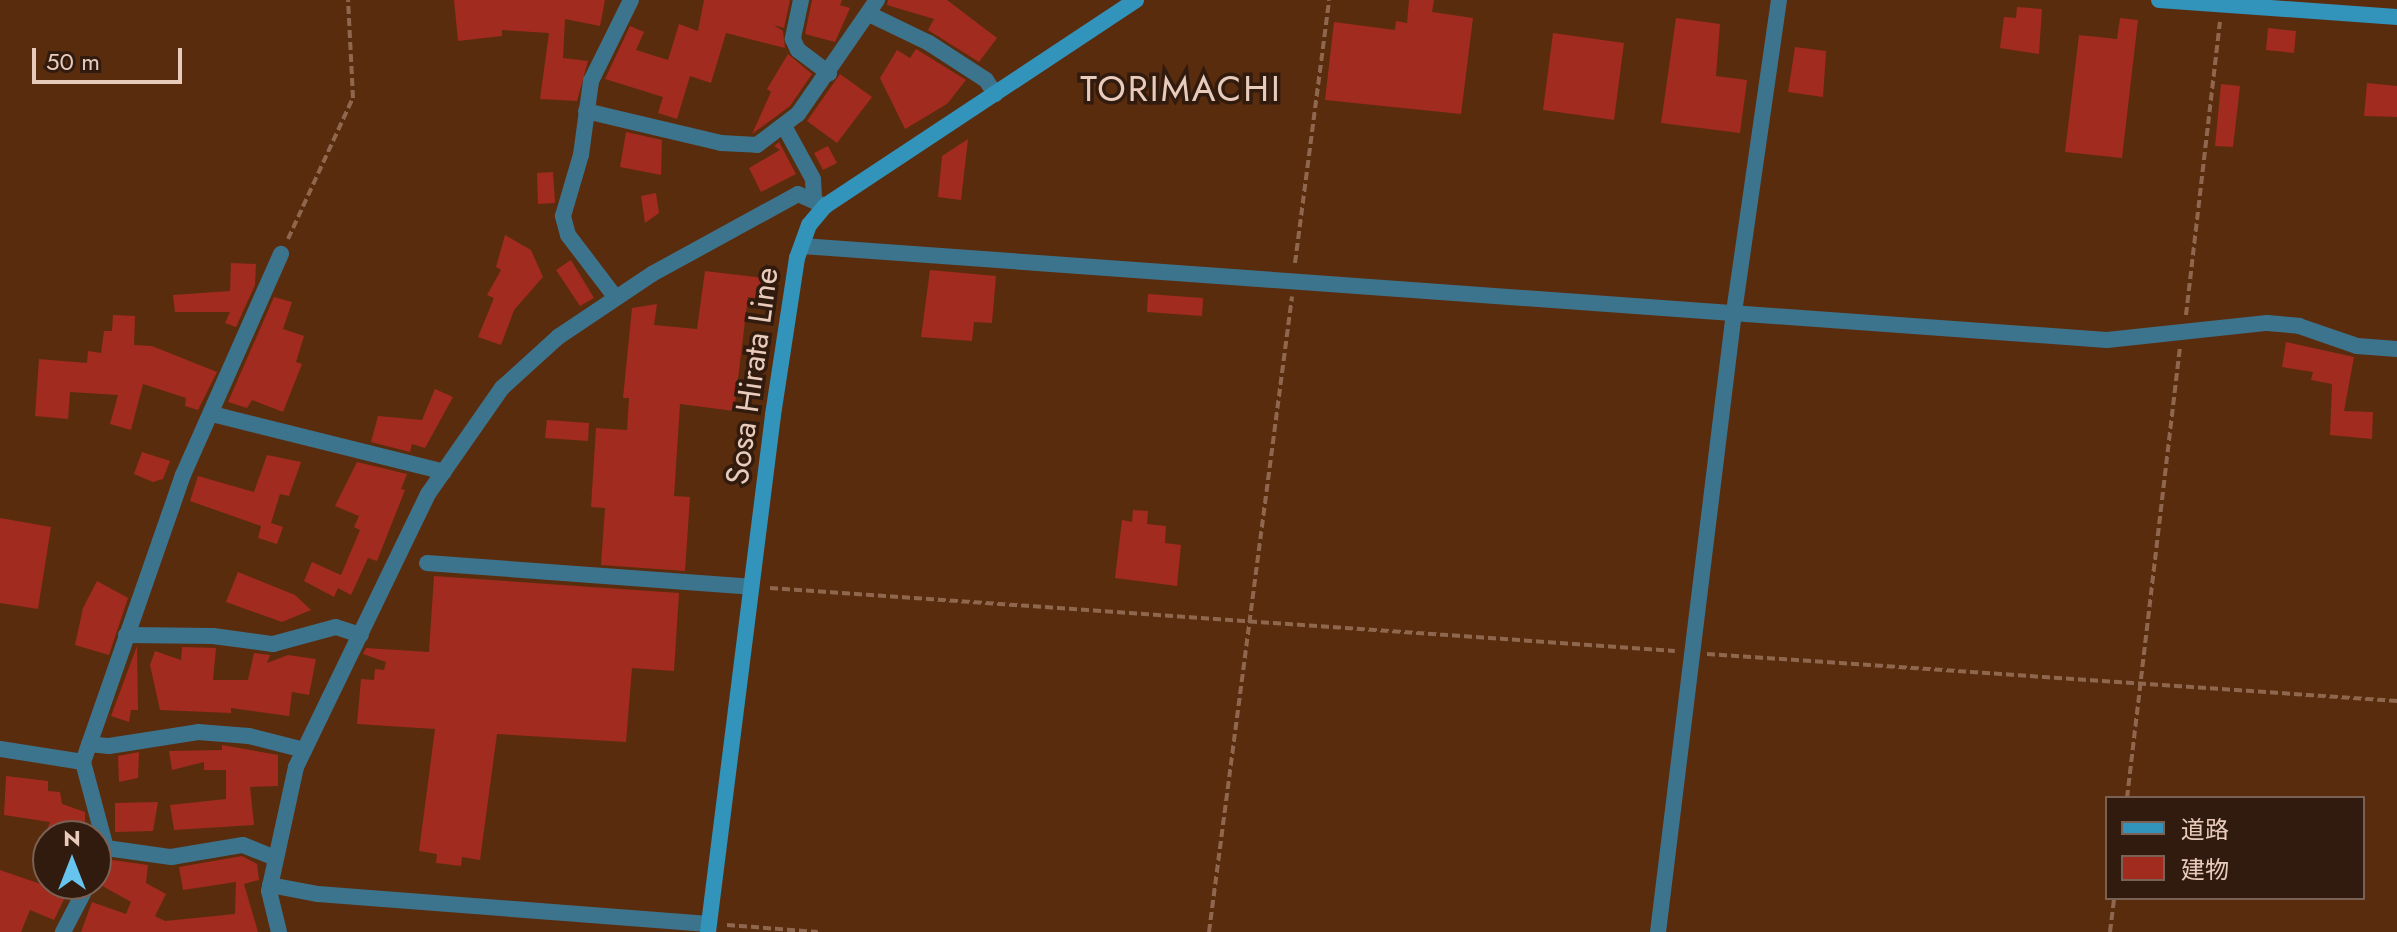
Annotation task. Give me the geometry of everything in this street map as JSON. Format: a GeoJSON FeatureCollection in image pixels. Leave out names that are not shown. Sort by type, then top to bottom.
{"type":"FeatureCollection","features":[{"type":"Feature","properties":{"kind":"main road","name":"Sosa Hirata Line"},"geometry":{"type":"LineString","coordinates":[[708,928],[751,587],[802,246],[820,203],[995,94],[1136,0]]}},
{"type":"Feature","properties":{"kind":"main road"},"geometry":{"type":"LineString","coordinates":[[2159,0],[2397,17]]}},
{"type":"Feature","properties":{"kind":"street"},"geometry":{"type":"LineString","coordinates":[[616,298],[568,235],[563,216],[581,155],[591,81],[631,0]]}},
{"type":"Feature","properties":{"kind":"street"},"geometry":{"type":"LineString","coordinates":[[801,0],[793,39],[798,50],[829,73]]}},
{"type":"Feature","properties":{"kind":"street"},"geometry":{"type":"LineString","coordinates":[[1658,932],[1734,312],[1779,0]]}},
{"type":"Feature","properties":{"kind":"street"},"geometry":{"type":"LineString","coordinates":[[586,111],[721,143],[757,145],[784,126],[829,73],[873,7],[986,80],[995,94]]}},
{"type":"Feature","properties":{"kind":"street"},"geometry":{"type":"LineString","coordinates":[[784,126],[813,179],[820,203]]}},
{"type":"Feature","properties":{"kind":"street"},"geometry":{"type":"LineString","coordinates":[[279,932],[270,885],[304,750],[444,472],[502,388],[558,337],[616,298],[798,194],[820,203]]}},
{"type":"Feature","properties":{"kind":"street"},"geometry":{"type":"LineString","coordinates":[[802,246],[2107,340],[2267,323],[2299,326],[2357,346],[2397,349]]}},
{"type":"Feature","properties":{"kind":"street"},"geometry":{"type":"LineString","coordinates":[[99,820],[83,762],[183,475],[281,254]]}},
{"type":"Feature","properties":{"kind":"street"},"geometry":{"type":"LineString","coordinates":[[212,414],[444,472]]}},
{"type":"Feature","properties":{"kind":"street"},"geometry":{"type":"LineString","coordinates":[[427,563],[751,587]]}},
{"type":"Feature","properties":{"kind":"street"},"geometry":{"type":"LineString","coordinates":[[126,635],[213,636],[273,644],[336,627],[361,635]]}},
{"type":"Feature","properties":{"kind":"street"},"geometry":{"type":"LineString","coordinates":[[89,744],[122,745],[198,732],[249,736],[304,750]]}},
{"type":"Feature","properties":{"kind":"street"},"geometry":{"type":"LineString","coordinates":[[0,749],[83,762]]}},
{"type":"Feature","properties":{"kind":"street"},"geometry":{"type":"LineString","coordinates":[[112,849],[171,857],[243,845],[275,858]]}},
{"type":"Feature","properties":{"kind":"street"},"geometry":{"type":"LineString","coordinates":[[270,885],[318,894],[708,928]]}},
{"type":"Feature","properties":{"kind":"street"},"geometry":{"type":"LineString","coordinates":[[63,932],[80,900]]}},
{"type":"Feature","properties":{"kind":"path"},"geometry":{"type":"LineString","coordinates":[[281,254],[353,98],[348,0]]}},
{"type":"Feature","properties":{"kind":"path"},"geometry":{"type":"LineString","coordinates":[[1209,932],[1329,0]]}},
{"type":"Feature","properties":{"kind":"path"},"geometry":{"type":"LineString","coordinates":[[2127,796],[2223,4]]}},
{"type":"Feature","properties":{"kind":"path"},"geometry":{"type":"LineString","coordinates":[[751,587],[2397,701]]}},
{"type":"Feature","properties":{"kind":"path"},"geometry":{"type":"LineString","coordinates":[[2110,932],[2114,900]]}},
{"type":"Feature","properties":{"kind":"path"},"geometry":{"type":"LineString","coordinates":[[708,928],[818,932]]}},
{"type":"Feature","properties":{"kind":"building"},"geometry":{"type":"Polygon","coordinates":[[[454,0],[605,0],[600,26],[565,19],[563,58],[588,61],[577,101],[540,99],[549,33],[502,30],[502,36],[458,41],[454,0]]]}},
{"type":"Feature","properties":{"kind":"building"},"geometry":{"type":"Polygon","coordinates":[[[704,0],[790,0],[784,28],[774,25],[783,31],[785,48],[726,33],[711,83],[690,76],[677,119],[658,113],[663,97],[605,79],[630,26],[644,32],[636,50],[668,60],[679,24],[698,31],[704,0]]]}},
{"type":"Feature","properties":{"kind":"building"},"geometry":{"type":"Polygon","coordinates":[[[812,0],[842,0],[840,5],[850,8],[835,42],[805,34],[812,0]]]}},
{"type":"Feature","properties":{"kind":"building"},"geometry":{"type":"Polygon","coordinates":[[[888,0],[947,0],[997,38],[979,62],[928,30],[934,19],[887,5],[888,0]]]}},
{"type":"Feature","properties":{"kind":"building"},"geometry":{"type":"Polygon","coordinates":[[[1409,0],[1434,0],[1432,12],[1473,18],[1461,114],[1325,100],[1334,22],[1395,30],[1396,21],[1407,23],[1409,0]]]}},
{"type":"Feature","properties":{"kind":"building"},"geometry":{"type":"Polygon","coordinates":[[[2017,7],[2042,9],[2039,54],[2000,48],[2004,17],[2016,18],[2017,7]]]}},
{"type":"Feature","properties":{"kind":"building"},"geometry":{"type":"Polygon","coordinates":[[[1676,18],[1720,24],[1716,76],[1747,80],[1740,133],[1661,123],[1676,18]]]}},
{"type":"Feature","properties":{"kind":"building"},"geometry":{"type":"Polygon","coordinates":[[[2120,18],[2138,20],[2122,158],[2065,152],[2079,35],[2117,39],[2120,18]]]}},
{"type":"Feature","properties":{"kind":"building"},"geometry":{"type":"Polygon","coordinates":[[[2268,28],[2296,31],[2294,53],[2266,50],[2268,28]]]}},
{"type":"Feature","properties":{"kind":"building"},"geometry":{"type":"Polygon","coordinates":[[[1553,33],[1624,43],[1614,120],[1543,110],[1553,33]]]}},
{"type":"Feature","properties":{"kind":"building"},"geometry":{"type":"Polygon","coordinates":[[[1795,47],[1826,51],[1823,97],[1788,92],[1795,47]]]}},
{"type":"Feature","properties":{"kind":"building"},"geometry":{"type":"Polygon","coordinates":[[[916,49],[966,80],[947,104],[905,129],[880,78],[897,50],[910,58],[916,49]]]}},
{"type":"Feature","properties":{"kind":"building"},"geometry":{"type":"Polygon","coordinates":[[[788,54],[812,74],[790,106],[752,134],[771,92],[767,89],[788,54]]]}},
{"type":"Feature","properties":{"kind":"building"},"geometry":{"type":"Polygon","coordinates":[[[840,74],[872,97],[837,143],[807,121],[840,74]]]}},
{"type":"Feature","properties":{"kind":"building"},"geometry":{"type":"Polygon","coordinates":[[[2367,83],[2397,86],[2397,117],[2364,116],[2367,83]]]}},
{"type":"Feature","properties":{"kind":"building"},"geometry":{"type":"Polygon","coordinates":[[[2221,84],[2240,86],[2233,147],[2215,146],[2221,84]]]}},
{"type":"Feature","properties":{"kind":"building"},"geometry":{"type":"Polygon","coordinates":[[[626,132],[662,140],[661,175],[620,167],[626,132]]]}},
{"type":"Feature","properties":{"kind":"building"},"geometry":{"type":"Polygon","coordinates":[[[968,139],[961,200],[938,197],[942,156],[968,139]]]}},
{"type":"Feature","properties":{"kind":"building"},"geometry":{"type":"Polygon","coordinates":[[[779,142],[796,174],[761,192],[749,168],[780,150],[774,146],[779,142]]]}},
{"type":"Feature","properties":{"kind":"building"},"geometry":{"type":"Polygon","coordinates":[[[828,146],[837,163],[823,170],[814,153],[828,146]]]}},
{"type":"Feature","properties":{"kind":"building"},"geometry":{"type":"Polygon","coordinates":[[[553,172],[555,203],[538,204],[537,173],[553,172]]]}},
{"type":"Feature","properties":{"kind":"building"},"geometry":{"type":"Polygon","coordinates":[[[656,193],[659,213],[645,223],[641,196],[656,193]]]}},
{"type":"Feature","properties":{"kind":"building"},"geometry":{"type":"Polygon","coordinates":[[[505,235],[531,250],[543,277],[514,310],[501,345],[478,337],[494,298],[487,295],[501,270],[496,267],[505,235]]]}},
{"type":"Feature","properties":{"kind":"building"},"geometry":{"type":"Polygon","coordinates":[[[571,260],[594,298],[580,306],[556,270],[571,260]]]}},
{"type":"Feature","properties":{"kind":"building"},"geometry":{"type":"Polygon","coordinates":[[[231,263],[256,264],[255,285],[236,327],[225,323],[230,312],[175,312],[173,295],[230,291],[231,263]]]}},
{"type":"Feature","properties":{"kind":"building"},"geometry":{"type":"Polygon","coordinates":[[[930,270],[996,276],[992,323],[974,322],[972,341],[921,337],[930,270]]]}},
{"type":"Feature","properties":{"kind":"building"},"geometry":{"type":"Polygon","coordinates":[[[705,271],[765,278],[761,299],[748,297],[734,411],[680,404],[674,496],[690,497],[685,571],[601,565],[605,508],[591,507],[596,428],[627,430],[629,398],[623,398],[632,308],[657,304],[654,325],[697,329],[705,271]]]}},
{"type":"Feature","properties":{"kind":"building"},"geometry":{"type":"Polygon","coordinates":[[[1148,294],[1203,298],[1202,316],[1147,312],[1148,294]]]}},
{"type":"Feature","properties":{"kind":"building"},"geometry":{"type":"Polygon","coordinates":[[[274,297],[292,302],[283,329],[304,336],[296,362],[302,364],[283,412],[252,400],[247,408],[228,402],[274,297]]]}},
{"type":"Feature","properties":{"kind":"building"},"geometry":{"type":"Polygon","coordinates":[[[113,315],[135,316],[134,345],[152,346],[217,372],[198,410],[185,406],[186,398],[143,384],[131,430],[110,424],[118,395],[70,392],[68,419],[35,416],[39,359],[87,363],[88,351],[101,353],[104,331],[112,331],[113,315]]]}},
{"type":"Feature","properties":{"kind":"building"},"geometry":{"type":"Polygon","coordinates":[[[2286,342],[2354,357],[2344,411],[2373,412],[2372,439],[2330,435],[2332,384],[2311,380],[2313,372],[2282,367],[2286,342]]]}},
{"type":"Feature","properties":{"kind":"building"},"geometry":{"type":"Polygon","coordinates":[[[435,389],[453,397],[425,448],[412,444],[410,452],[371,442],[378,416],[422,420],[435,389]]]}},
{"type":"Feature","properties":{"kind":"building"},"geometry":{"type":"Polygon","coordinates":[[[547,420],[589,423],[588,441],[545,438],[547,420]]]}},
{"type":"Feature","properties":{"kind":"building"},"geometry":{"type":"Polygon","coordinates":[[[142,452],[170,461],[163,479],[153,482],[134,474],[142,452]]]}},
{"type":"Feature","properties":{"kind":"building"},"geometry":{"type":"Polygon","coordinates":[[[267,455],[301,462],[289,496],[280,494],[271,523],[283,527],[277,544],[258,538],[261,526],[190,501],[198,476],[254,492],[267,455]]]}},
{"type":"Feature","properties":{"kind":"building"},"geometry":{"type":"Polygon","coordinates":[[[357,462],[407,474],[401,489],[405,490],[377,561],[368,558],[351,595],[338,588],[334,597],[304,581],[312,562],[341,575],[360,530],[354,527],[359,516],[335,506],[357,462]]]}},
{"type":"Feature","properties":{"kind":"building"},"geometry":{"type":"Polygon","coordinates":[[[1133,510],[1148,511],[1147,524],[1166,526],[1165,543],[1181,545],[1177,586],[1115,578],[1122,520],[1132,522],[1133,510]]]}},
{"type":"Feature","properties":{"kind":"building"},"geometry":{"type":"Polygon","coordinates":[[[0,518],[51,527],[38,609],[0,603],[0,518]]]}},
{"type":"Feature","properties":{"kind":"building"},"geometry":{"type":"Polygon","coordinates":[[[238,572],[295,595],[311,610],[282,622],[226,602],[238,572]]]}},
{"type":"Feature","properties":{"kind":"building"},"geometry":{"type":"Polygon","coordinates":[[[434,576],[679,593],[674,671],[632,668],[626,742],[497,734],[480,860],[462,857],[461,866],[436,863],[437,854],[419,851],[435,729],[357,724],[361,679],[374,680],[375,669],[384,670],[386,662],[363,654],[366,648],[429,652],[434,576]]]}},
{"type":"Feature","properties":{"kind":"building"},"geometry":{"type":"Polygon","coordinates":[[[97,581],[128,598],[109,655],[75,645],[83,608],[97,581]]]}},
{"type":"Feature","properties":{"kind":"building"},"geometry":{"type":"Polygon","coordinates":[[[137,646],[138,710],[131,710],[129,722],[111,716],[137,646]]]}},
{"type":"Feature","properties":{"kind":"building"},"geometry":{"type":"Polygon","coordinates":[[[182,647],[216,648],[213,680],[248,680],[254,653],[270,655],[267,663],[288,655],[316,659],[309,695],[292,692],[289,716],[231,708],[231,713],[160,710],[150,665],[155,651],[181,660],[182,647]]]}},
{"type":"Feature","properties":{"kind":"building"},"geometry":{"type":"Polygon","coordinates":[[[222,745],[278,755],[278,786],[250,787],[254,825],[174,830],[170,805],[226,799],[226,770],[204,770],[204,762],[172,770],[169,751],[222,750],[222,745]]]}},
{"type":"Feature","properties":{"kind":"building"},"geometry":{"type":"Polygon","coordinates":[[[139,752],[138,778],[119,782],[118,756],[139,752]]]}},
{"type":"Feature","properties":{"kind":"building"},"geometry":{"type":"Polygon","coordinates":[[[6,776],[48,781],[48,791],[60,792],[62,804],[85,812],[85,820],[37,820],[4,815],[6,776]]]}},
{"type":"Feature","properties":{"kind":"building"},"geometry":{"type":"Polygon","coordinates":[[[158,802],[153,831],[115,832],[115,803],[158,802]]]}},
{"type":"Feature","properties":{"kind":"building"},"geometry":{"type":"Polygon","coordinates":[[[242,856],[257,864],[259,880],[244,884],[258,932],[81,932],[92,902],[126,914],[131,902],[112,891],[112,860],[148,865],[146,883],[166,894],[155,916],[165,921],[235,914],[236,882],[183,890],[179,867],[242,856]]]}},
{"type":"Feature","properties":{"kind":"building"},"geometry":{"type":"Polygon","coordinates":[[[0,870],[32,881],[32,900],[64,900],[54,920],[30,910],[21,932],[0,932],[0,870]]]}},
{"type":"Feature","properties":{"kind":"district","name":"TORIMACHI"},"geometry":{"type":"Point","coordinates":[1181,89]}}]}
